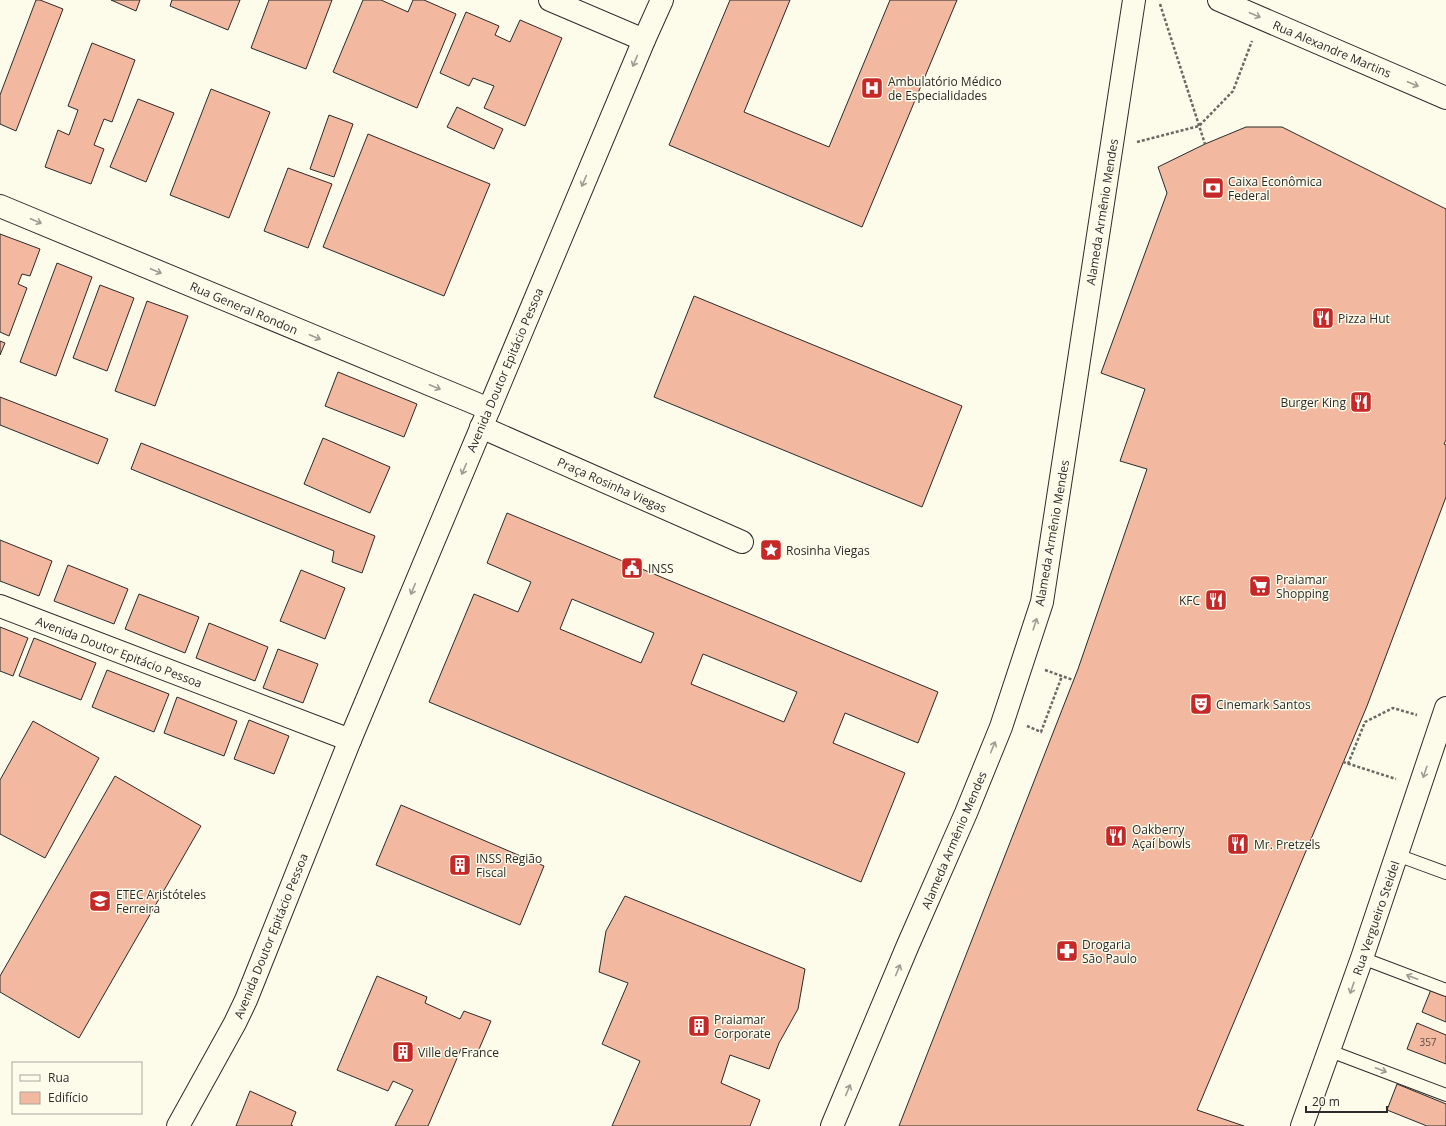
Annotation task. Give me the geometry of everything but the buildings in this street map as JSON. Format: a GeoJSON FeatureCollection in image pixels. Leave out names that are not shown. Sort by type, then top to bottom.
{"type":"FeatureCollection","features":[{"type":"Feature","properties":{"kind":"main road"},"geometry":{"type":"LineString","coordinates":[[550,0],[644,40]]}},
{"type":"Feature","properties":{"kind":"main road","name":"Avenida Doutor Epitácio Pessoa"},"geometry":{"type":"LineString","coordinates":[[178,1126],[236,1023],[246,1000],[350,740],[662,0]]}},
{"type":"Feature","properties":{"kind":"main road","name":"Alameda Armênio Mendes"},"geometry":{"type":"LineString","coordinates":[[832,1126],[966,813],[1001,727],[1042,602],[1134,0]]}},
{"type":"Feature","properties":{"kind":"main road","name":"Rua Alexandre Martins"},"geometry":{"type":"LineString","coordinates":[[1219,0],[1446,98]]}},
{"type":"Feature","properties":{"kind":"main road","name":"Rua General Rondon"},"geometry":{"type":"LineString","coordinates":[[0,206],[485,418]]}},
{"type":"Feature","properties":{"kind":"main road","name":"Praça Rosinha Viegas"},"geometry":{"type":"LineString","coordinates":[[485,418],[742,542]]}},
{"type":"Feature","properties":{"kind":"main road","name":"Avenida Doutor Epitácio Pessoa"},"geometry":{"type":"LineString","coordinates":[[0,606],[350,740]]}},
{"type":"Feature","properties":{"kind":"main road","name":"Rua Vergueiro Steidel"},"geometry":{"type":"LineString","coordinates":[[1302,1126],[1330,1051],[1419,787],[1441,744],[1446,708]]}},
{"type":"Feature","properties":{"kind":"lane"},"geometry":{"type":"LineString","coordinates":[[1397,855],[1446,873]]}},
{"type":"Feature","properties":{"kind":"lane"},"geometry":{"type":"LineString","coordinates":[[1362,958],[1446,990]]}},
{"type":"Feature","properties":{"kind":"lane"},"geometry":{"type":"LineString","coordinates":[[1330,1051],[1446,1095]]}},
{"type":"Feature","properties":{"kind":"path"},"geometry":{"type":"LineString","coordinates":[[1160,3],[1205,144]]}},
{"type":"Feature","properties":{"kind":"path"},"geometry":{"type":"LineString","coordinates":[[1112,146],[1148,140],[1200,126],[1234,90],[1261,18]]}},
{"type":"Feature","properties":{"kind":"path"},"geometry":{"type":"LineString","coordinates":[[1044,670],[1074,680]]}},
{"type":"Feature","properties":{"kind":"path"},"geometry":{"type":"LineString","coordinates":[[1041,732],[1062,676]]}},
{"type":"Feature","properties":{"kind":"path"},"geometry":{"type":"LineString","coordinates":[[1348,764],[1365,722],[1393,708],[1406,712]]}},
{"type":"Feature","properties":{"kind":"path"},"geometry":{"type":"LineString","coordinates":[[1343,762],[1419,787]]}},
{"type":"Feature","properties":{"kind":"place","name":"Ambulatório Médico de Especialidades"},"geometry":{"type":"Point","coordinates":[872,88]}},
{"type":"Feature","properties":{"kind":"place","name":"Caixa Econômica Federal"},"geometry":{"type":"Point","coordinates":[1213,188]}},
{"type":"Feature","properties":{"kind":"place","name":"Pizza Hut"},"geometry":{"type":"Point","coordinates":[1323,318]}},
{"type":"Feature","properties":{"kind":"place","name":"Burger King"},"geometry":{"type":"Point","coordinates":[1361,402]}},
{"type":"Feature","properties":{"kind":"place","name":"Rosinha Viegas"},"geometry":{"type":"Point","coordinates":[771,550]}},
{"type":"Feature","properties":{"kind":"place","name":"INSS"},"geometry":{"type":"Point","coordinates":[632,568]}},
{"type":"Feature","properties":{"kind":"place","name":"Praiamar Shopping"},"geometry":{"type":"Point","coordinates":[1260,586]}},
{"type":"Feature","properties":{"kind":"place","name":"KFC"},"geometry":{"type":"Point","coordinates":[1216,600]}},
{"type":"Feature","properties":{"kind":"place","name":"Cinemark Santos"},"geometry":{"type":"Point","coordinates":[1201,704]}},
{"type":"Feature","properties":{"kind":"place","name":"Oakberry Açaí bowls"},"geometry":{"type":"Point","coordinates":[1116,836]}},
{"type":"Feature","properties":{"kind":"place","name":"Mr. Pretzels"},"geometry":{"type":"Point","coordinates":[1238,844]}},
{"type":"Feature","properties":{"kind":"place","name":"INSS Região Fiscal"},"geometry":{"type":"Point","coordinates":[460,865]}},
{"type":"Feature","properties":{"kind":"place","name":"ETEC Aristóteles Ferreira"},"geometry":{"type":"Point","coordinates":[100,901]}},
{"type":"Feature","properties":{"kind":"place","name":"Drogaria São Paulo"},"geometry":{"type":"Point","coordinates":[1067,951]}},
{"type":"Feature","properties":{"kind":"place","name":"Praiamar Corporate"},"geometry":{"type":"Point","coordinates":[699,1026]}},
{"type":"Feature","properties":{"kind":"place","name":"Ville de France"},"geometry":{"type":"Point","coordinates":[403,1052]}}]}
